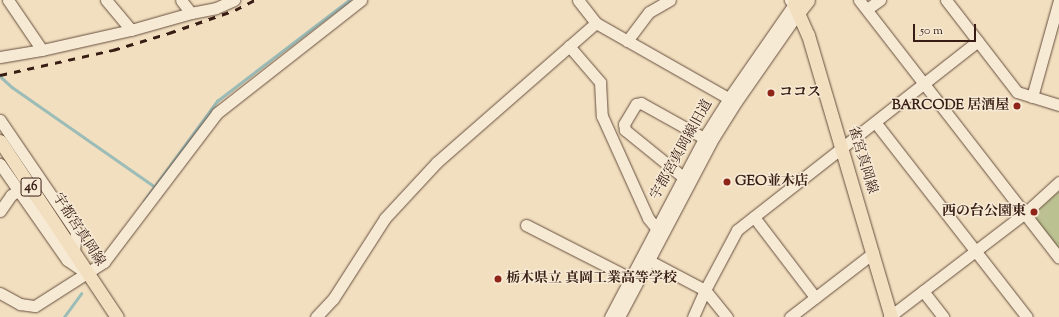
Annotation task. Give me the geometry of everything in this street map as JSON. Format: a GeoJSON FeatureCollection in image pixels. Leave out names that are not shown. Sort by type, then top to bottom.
{"type":"FeatureCollection","features":[{"type":"Feature","properties":{"kind":"main road"},"geometry":{"type":"LineString","coordinates":[[795,4],[808,0]]}},
{"type":"Feature","properties":{"kind":"main road","name":"雀宮真岡線"},"geometry":{"type":"LineString","coordinates":[[795,4],[808,35],[873,253],[890,317]]}},
{"type":"Feature","properties":{"kind":"main road","name":"宇都宮真岡線"},"geometry":{"type":"LineString","coordinates":[[0,141],[117,317]]}},
{"type":"Feature","properties":{"kind":"street"},"geometry":{"type":"LineString","coordinates":[[8,0],[42,50]]}},
{"type":"Feature","properties":{"kind":"street"},"geometry":{"type":"LineString","coordinates":[[106,0],[131,30]]}},
{"type":"Feature","properties":{"kind":"street"},"geometry":{"type":"LineString","coordinates":[[181,0],[191,13]]}},
{"type":"Feature","properties":{"kind":"street"},"geometry":{"type":"LineString","coordinates":[[0,57],[42,50],[131,30],[191,13],[216,8],[234,0]]}},
{"type":"Feature","properties":{"kind":"street"},"geometry":{"type":"LineString","coordinates":[[0,293],[20,304],[35,306],[104,262],[217,113],[361,0]]}},
{"type":"Feature","properties":{"kind":"street"},"geometry":{"type":"LineString","coordinates":[[578,0],[596,23],[732,100]]}},
{"type":"Feature","properties":{"kind":"street"},"geometry":{"type":"LineString","coordinates":[[627,41],[649,12],[670,0]]}},
{"type":"Feature","properties":{"kind":"street"},"geometry":{"type":"LineString","coordinates":[[859,0],[1059,258]]}},
{"type":"Feature","properties":{"kind":"street"},"geometry":{"type":"LineString","coordinates":[[867,10],[880,0]]}},
{"type":"Feature","properties":{"kind":"street"},"geometry":{"type":"LineString","coordinates":[[946,0],[1017,92],[1059,105]]}},
{"type":"Feature","properties":{"kind":"street"},"geometry":{"type":"LineString","coordinates":[[1032,97],[1059,0]]}},
{"type":"Feature","properties":{"kind":"street","name":"宇都宮真岡線旧道"},"geometry":{"type":"LineString","coordinates":[[610,317],[704,138],[732,100],[795,4]]}},
{"type":"Feature","properties":{"kind":"street"},"geometry":{"type":"LineString","coordinates":[[316,317],[333,299],[385,218],[437,162],[596,23]]}},
{"type":"Feature","properties":{"kind":"street"},"geometry":{"type":"LineString","coordinates":[[693,317],[705,290],[737,230],[978,41]]}},
{"type":"Feature","properties":{"kind":"street"},"geometry":{"type":"LineString","coordinates":[[569,46],[600,82],[602,116],[648,218],[656,228]]}},
{"type":"Feature","properties":{"kind":"street","name":"宇都宮真岡線旧道"},"geometry":{"type":"LineString","coordinates":[[619,317],[732,100]]}},
{"type":"Feature","properties":{"kind":"street"},"geometry":{"type":"LineString","coordinates":[[683,177],[625,130],[624,124],[636,104],[641,103],[704,138]]}},
{"type":"Feature","properties":{"kind":"street"},"geometry":{"type":"LineString","coordinates":[[0,120],[76,232],[74,251]]}},
{"type":"Feature","properties":{"kind":"street"},"geometry":{"type":"LineString","coordinates":[[875,122],[1027,317]]}},
{"type":"Feature","properties":{"kind":"street"},"geometry":{"type":"LineString","coordinates":[[0,164],[66,260],[87,273]]}},
{"type":"Feature","properties":{"kind":"street"},"geometry":{"type":"LineString","coordinates":[[890,317],[1025,214],[1059,182]]}},
{"type":"Feature","properties":{"kind":"street"},"geometry":{"type":"LineString","coordinates":[[0,211],[11,195],[18,191]]}},
{"type":"Feature","properties":{"kind":"street"},"geometry":{"type":"LineString","coordinates":[[754,217],[815,297]]}},
{"type":"Feature","properties":{"kind":"street"},"geometry":{"type":"LineString","coordinates":[[526,224],[630,278]]}},
{"type":"Feature","properties":{"kind":"street"},"geometry":{"type":"LineString","coordinates":[[790,317],[873,253]]}},
{"type":"Feature","properties":{"kind":"street"},"geometry":{"type":"LineString","coordinates":[[648,260],[705,290],[727,317]]}},
{"type":"Feature","properties":{"kind":"street"},"geometry":{"type":"LineString","coordinates":[[923,292],[943,317]]}},
{"type":"Feature","properties":{"kind":"green space"},"geometry":{"type":"Polygon","coordinates":[[[1059,191],[1059,255],[1030,218],[1059,191]]]}},
{"type":"Feature","properties":{"kind":"waterway"},"geometry":{"type":"LineString","coordinates":[[144,201],[217,101],[349,0]]}},
{"type":"Feature","properties":{"kind":"waterway"},"geometry":{"type":"LineString","coordinates":[[0,76],[12,87],[154,186]]}},
{"type":"Feature","properties":{"kind":"waterway"},"geometry":{"type":"LineString","coordinates":[[64,317],[81,294]]}},
{"type":"Feature","properties":{"kind":"railway"},"geometry":{"type":"LineString","coordinates":[[0,75],[113,50],[169,33],[235,10],[255,0]]}},
{"type":"Feature","properties":{"kind":"place","name":"ココス"},"geometry":{"type":"Point","coordinates":[771,93]}},
{"type":"Feature","properties":{"kind":"place","name":"BARCODE 居酒屋"},"geometry":{"type":"Point","coordinates":[1017,106]}},
{"type":"Feature","properties":{"kind":"place","name":"GEO並木店"},"geometry":{"type":"Point","coordinates":[727,182]}},
{"type":"Feature","properties":{"kind":"place","name":"西の台公園東"},"geometry":{"type":"Point","coordinates":[1034,212]}},
{"type":"Feature","properties":{"kind":"place","name":"栃木県立 真岡工業高等学校"},"geometry":{"type":"Point","coordinates":[498,279]}}]}
